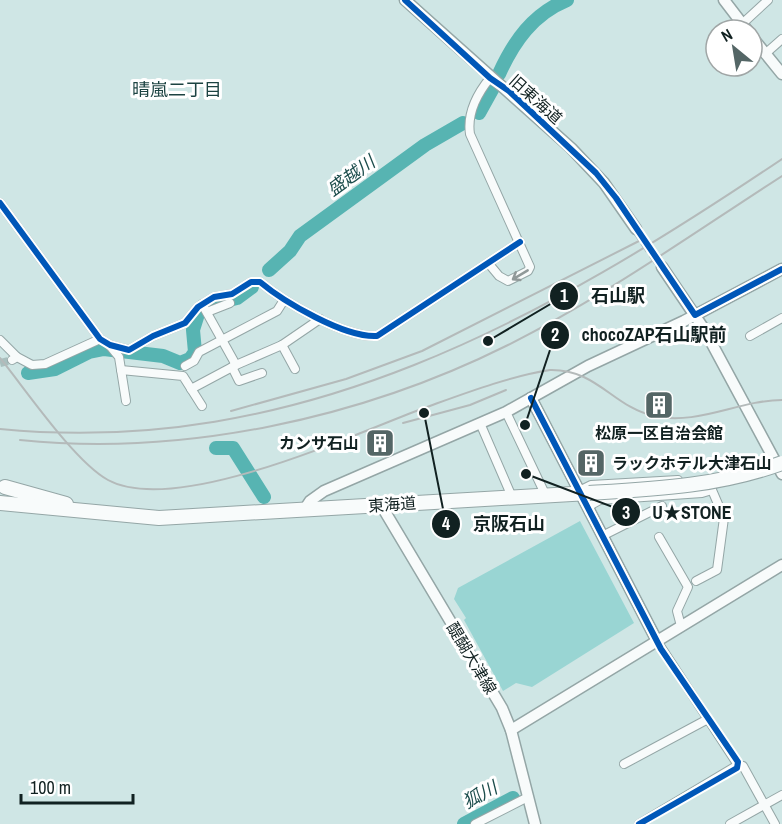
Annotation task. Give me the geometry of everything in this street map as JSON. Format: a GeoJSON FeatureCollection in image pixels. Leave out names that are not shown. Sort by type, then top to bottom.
{"type":"FeatureCollection","features":[{"type":"Feature","properties":{"kind":"highway","name":"東海道"},"geometry":{"type":"LineString","coordinates":[[2,503],[159,518],[512,497],[590,495],[707,484],[781,466]]}},
{"type":"Feature","properties":{"kind":"highway"},"geometry":{"type":"LineString","coordinates":[[2,503],[11,497],[3,486]]}},
{"type":"Feature","properties":{"kind":"highway"},"geometry":{"type":"LineString","coordinates":[[3,486],[35,506]]}},
{"type":"Feature","properties":{"kind":"highway"},"geometry":{"type":"LineString","coordinates":[[3,486],[59,501],[82,511]]}},
{"type":"Feature","properties":{"kind":"street","name":"旧東海道"},"geometry":{"type":"LineString","coordinates":[[405,0],[490,78],[509,91],[596,173],[636,230]]}},
{"type":"Feature","properties":{"kind":"street"},"geometry":{"type":"LineString","coordinates":[[724,0],[737,18]]}},
{"type":"Feature","properties":{"kind":"street"},"geometry":{"type":"LineString","coordinates":[[752,18],[768,0]]}},
{"type":"Feature","properties":{"kind":"street"},"geometry":{"type":"LineString","coordinates":[[782,39],[765,54],[782,74]]}},
{"type":"Feature","properties":{"kind":"street"},"geometry":{"type":"LineString","coordinates":[[489,264],[497,274],[511,281],[528,271],[530,264],[474,147],[469,126],[476,100],[490,78]]}},
{"type":"Feature","properties":{"kind":"street"},"geometry":{"type":"LineString","coordinates":[[0,203],[100,339],[117,354],[122,370],[126,400]]}},
{"type":"Feature","properties":{"kind":"street"},"geometry":{"type":"LineString","coordinates":[[110,346],[129,350],[153,336],[185,323],[214,297],[237,292],[255,281],[320,319],[346,329],[377,336],[520,242]]}},
{"type":"Feature","properties":{"kind":"street"},"geometry":{"type":"LineString","coordinates":[[590,495],[680,495],[781,466],[695,315],[662,267]]}},
{"type":"Feature","properties":{"kind":"street"},"geometry":{"type":"LineString","coordinates":[[304,510],[310,501],[324,491],[506,412],[588,366],[695,315],[782,269]]}},
{"type":"Feature","properties":{"kind":"street"},"geometry":{"type":"LineString","coordinates":[[185,366],[194,361],[199,352],[277,311],[284,300]]}},
{"type":"Feature","properties":{"kind":"street"},"geometry":{"type":"LineString","coordinates":[[204,308],[230,303]]}},
{"type":"Feature","properties":{"kind":"street"},"geometry":{"type":"LineString","coordinates":[[204,308],[223,340],[239,381],[262,373]]}},
{"type":"Feature","properties":{"kind":"street"},"geometry":{"type":"LineString","coordinates":[[750,336],[782,318]]}},
{"type":"Feature","properties":{"kind":"street"},"geometry":{"type":"LineString","coordinates":[[191,389],[234,366],[282,345],[320,319]]}},
{"type":"Feature","properties":{"kind":"street"},"geometry":{"type":"LineString","coordinates":[[0,340],[14,358],[32,365],[45,364],[100,339]]}},
{"type":"Feature","properties":{"kind":"street"},"geometry":{"type":"LineString","coordinates":[[282,345],[296,369]]}},
{"type":"Feature","properties":{"kind":"street"},"geometry":{"type":"LineString","coordinates":[[122,370],[183,376],[202,406]]}},
{"type":"Feature","properties":{"kind":"street"},"geometry":{"type":"LineString","coordinates":[[531,398],[590,495],[589,512]]}},
{"type":"Feature","properties":{"kind":"street"},"geometry":{"type":"LineString","coordinates":[[506,412],[546,496]]}},
{"type":"Feature","properties":{"kind":"street"},"geometry":{"type":"LineString","coordinates":[[480,423],[512,497]]}},
{"type":"Feature","properties":{"kind":"street"},"geometry":{"type":"LineString","coordinates":[[712,487],[687,479],[591,485],[589,512],[657,641],[738,765]]}},
{"type":"Feature","properties":{"kind":"street"},"geometry":{"type":"LineString","coordinates":[[696,581],[717,570],[724,518],[712,487]]}},
{"type":"Feature","properties":{"kind":"street","name":"醍醐大津線"},"geometry":{"type":"LineString","coordinates":[[381,505],[502,708],[511,730],[535,824]]}},
{"type":"Feature","properties":{"kind":"street"},"geometry":{"type":"LineString","coordinates":[[602,536],[662,506]]}},
{"type":"Feature","properties":{"kind":"street"},"geometry":{"type":"LineString","coordinates":[[659,537],[688,587],[677,611],[681,626]]}},
{"type":"Feature","properties":{"kind":"street"},"geometry":{"type":"LineString","coordinates":[[511,730],[782,565]]}},
{"type":"Feature","properties":{"kind":"street"},"geometry":{"type":"LineString","coordinates":[[624,764],[708,719]]}},
{"type":"Feature","properties":{"kind":"street"},"geometry":{"type":"LineString","coordinates":[[639,824],[738,765],[744,766],[775,824]]}},
{"type":"Feature","properties":{"kind":"street"},"geometry":{"type":"LineString","coordinates":[[730,824],[782,795]]}},
{"type":"Feature","properties":{"kind":"street"},"geometry":{"type":"LineString","coordinates":[[475,824],[528,797]]}},
{"type":"Feature","properties":{"kind":"shaded area"},"geometry":{"type":"Polygon","coordinates":[[[580,521],[634,623],[532,687],[516,683],[503,691],[454,599],[458,588],[580,521]]]}},
{"type":"Feature","properties":{"kind":"waterway","name":"盛越川"},"geometry":{"type":"LineString","coordinates":[[499,74],[511,50],[534,21],[567,0]]}},
{"type":"Feature","properties":{"kind":"waterway","name":"盛越川"},"geometry":{"type":"LineString","coordinates":[[479,113],[494,86]]}},
{"type":"Feature","properties":{"kind":"waterway","name":"盛越川"},"geometry":{"type":"LineString","coordinates":[[269,270],[290,251],[300,236],[425,145],[463,123]]}},
{"type":"Feature","properties":{"kind":"waterway","name":"盛越川"},"geometry":{"type":"LineString","coordinates":[[28,373],[55,369],[89,352],[104,349],[163,356],[180,363],[190,359],[195,352],[193,330],[198,314],[208,305],[237,298],[252,287]]}},
{"type":"Feature","properties":{"kind":"waterway","name":"狐川"},"geometry":{"type":"LineString","coordinates":[[216,448],[233,448],[264,497]]}},
{"type":"Feature","properties":{"kind":"waterway","name":"狐川"},"geometry":{"type":"LineString","coordinates":[[464,824],[513,798]]}},
{"type":"Feature","properties":{"kind":"tunnel"},"geometry":{"type":"LineString","coordinates":[[636,229],[662,267]]}},
{"type":"Feature","properties":{"kind":"tunnel"},"geometry":{"type":"LineString","coordinates":[[0,363],[12,360]]}},
{"type":"Feature","properties":{"kind":"railway"},"geometry":{"type":"LineString","coordinates":[[0,429],[110,432],[215,422],[316,399],[414,365],[508,323],[601,273],[692,218],[782,159]]}},
{"type":"Feature","properties":{"kind":"railway"},"geometry":{"type":"LineString","coordinates":[[20,440],[82,444],[145,443],[208,437],[333,412],[393,393],[452,371],[544,326],[647,264],[782,176]]}},
{"type":"Feature","properties":{"kind":"railway"},"geometry":{"type":"LineString","coordinates":[[231,411],[346,379],[422,351],[639,241]]}},
{"type":"Feature","properties":{"kind":"railway"},"geometry":{"type":"LineString","coordinates":[[0,358],[51,424],[80,457],[108,480],[138,489],[176,488],[265,468],[470,391],[519,376],[550,370],[566,371],[580,376],[627,405],[654,416],[686,418],[750,404],[782,400]]}},
{"type":"Feature","properties":{"kind":"railway"},"geometry":{"type":"LineString","coordinates":[[403,423],[470,405],[506,390]]}},
{"type":"Feature","properties":{"kind":"cycle path"},"geometry":{"type":"LineString","coordinates":[[405,0],[490,78],[509,91],[596,173],[616,198],[695,315],[782,269]]}},
{"type":"Feature","properties":{"kind":"cycle path"},"geometry":{"type":"LineString","coordinates":[[0,203],[100,339],[110,345],[129,350],[153,336],[185,323],[198,307],[214,297],[232,294],[251,282],[260,282],[299,308],[332,325],[364,335],[377,336],[520,242]]}},
{"type":"Feature","properties":{"kind":"cycle path"},"geometry":{"type":"LineString","coordinates":[[531,398],[661,649],[738,762],[737,768],[639,824]]}},
{"type":"Feature","properties":{"kind":"place","name":"石山駅"},"geometry":{"type":"Point","coordinates":[488,341]}},
{"type":"Feature","properties":{"kind":"place","name":"松原一区自治会館"},"geometry":{"type":"Point","coordinates":[659,405]}},
{"type":"Feature","properties":{"kind":"place","name":"京阪石山"},"geometry":{"type":"Point","coordinates":[424,413]}},
{"type":"Feature","properties":{"kind":"place","name":"chocoZAP石山駅前"},"geometry":{"type":"Point","coordinates":[525,425]}},
{"type":"Feature","properties":{"kind":"place","name":"カンサ石山"},"geometry":{"type":"Point","coordinates":[380,443]}},
{"type":"Feature","properties":{"kind":"place","name":"ラックホテル大津石山"},"geometry":{"type":"Point","coordinates":[591,463]}},
{"type":"Feature","properties":{"kind":"place","name":"U★STONE"},"geometry":{"type":"Point","coordinates":[526,474]}},
{"type":"Feature","properties":{"kind":"district","name":"晴嵐二丁目"},"geometry":{"type":"Point","coordinates":[177,90]}}]}
